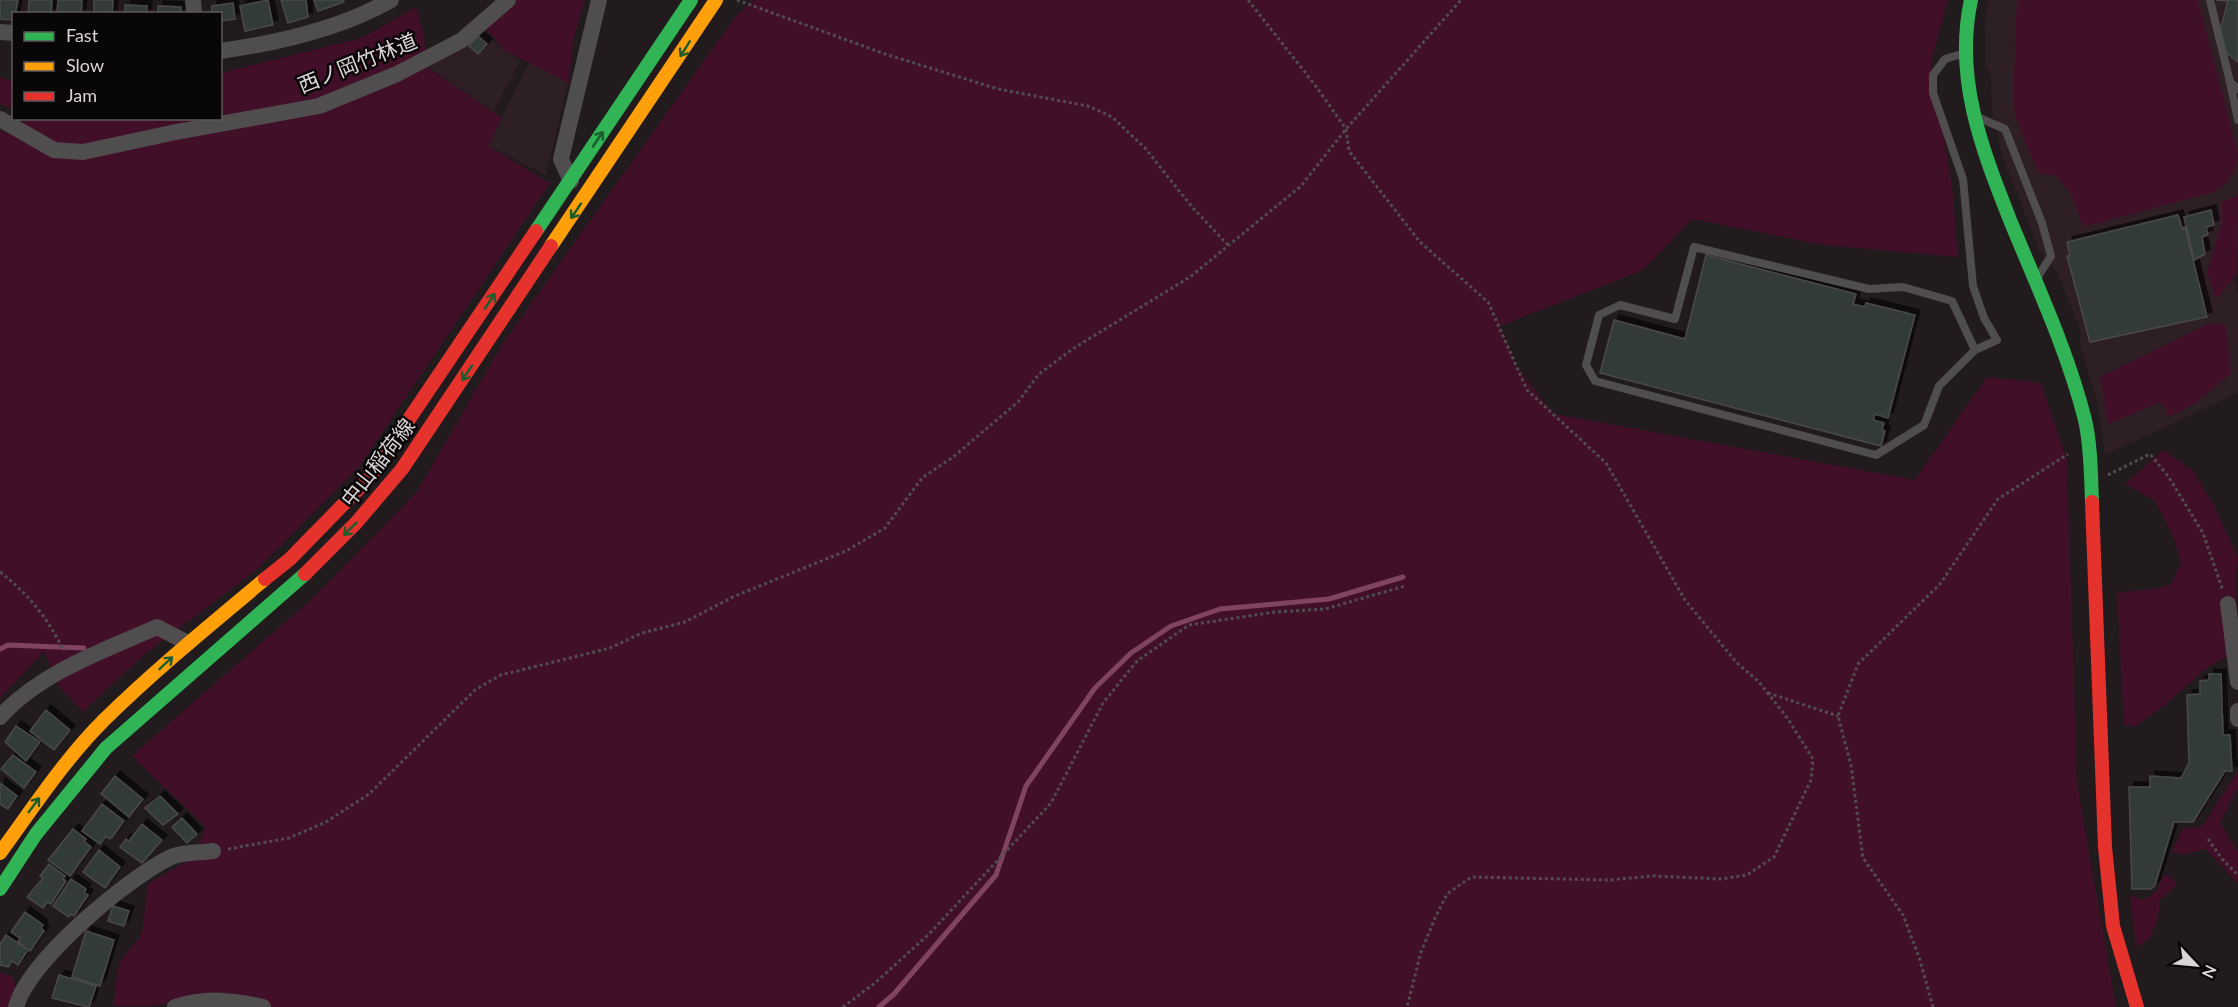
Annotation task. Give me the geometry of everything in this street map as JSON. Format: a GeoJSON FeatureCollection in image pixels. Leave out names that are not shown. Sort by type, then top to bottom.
{"type":"FeatureCollection","features":[{"type":"Feature","properties":{"kind":"main road","name":"中山稲荷線"},"geometry":{"type":"LineString","coordinates":[[0,853],[62,767],[103,721],[188,643],[291,559],[370,477],[691,0]]}},
{"type":"Feature","properties":{"kind":"main road","name":"中山稲荷線"},"geometry":{"type":"LineString","coordinates":[[0,889],[36,834],[106,748],[305,574],[356,524],[402,469],[716,0]]}},
{"type":"Feature","properties":{"kind":"main road"},"geometry":{"type":"LineString","coordinates":[[1971,0],[1967,18],[1968,87],[1980,144],[2053,323],[2085,422],[2091,480],[2105,847],[2113,926],[2137,1007]]}},
{"type":"Feature","properties":{"kind":"street"},"geometry":{"type":"LineString","coordinates":[[222,51],[260,46],[310,33],[391,0]]}},
{"type":"Feature","properties":{"kind":"street","name":"西ノ岡竹林道"},"geometry":{"type":"LineString","coordinates":[[0,119],[54,150],[83,152],[319,106],[397,74],[462,40],[508,0]]}},
{"type":"Feature","properties":{"kind":"street"},"geometry":{"type":"LineString","coordinates":[[571,181],[561,159],[599,0]]}},
{"type":"Feature","properties":{"kind":"street"},"geometry":{"type":"LineString","coordinates":[[2228,604],[2238,682]]}},
{"type":"Feature","properties":{"kind":"street"},"geometry":{"type":"LineString","coordinates":[[0,717],[18,698],[72,665],[158,627],[188,643]]}},
{"type":"Feature","properties":{"kind":"street"},"geometry":{"type":"LineString","coordinates":[[2238,711],[2238,719]]}},
{"type":"Feature","properties":{"kind":"street"},"geometry":{"type":"LineString","coordinates":[[16,1007],[40,966],[108,899],[139,875],[173,856],[213,851]]}},
{"type":"Feature","properties":{"kind":"street"},"geometry":{"type":"LineString","coordinates":[[176,1007],[191,1002],[226,999],[263,1007]]}},
{"type":"Feature","properties":{"kind":"lane"},"geometry":{"type":"LineString","coordinates":[[2210,0],[2238,120]]}},
{"type":"Feature","properties":{"kind":"lane"},"geometry":{"type":"LineString","coordinates":[[1968,53],[1945,58],[1933,75],[1933,93],[1963,179],[1973,286],[1984,318],[1997,340],[1975,351],[1940,386],[1924,425],[1875,455],[1594,381],[1586,365],[1599,315],[1620,305],[1675,319],[1694,247],[1869,289],[1903,287],[1952,301],[1975,351]]}},
{"type":"Feature","properties":{"kind":"lane"},"geometry":{"type":"LineString","coordinates":[[2230,82],[2238,89]]}},
{"type":"Feature","properties":{"kind":"lane"},"geometry":{"type":"LineString","coordinates":[[1974,116],[2005,129],[2042,223],[2051,256],[2036,279]]}},
{"type":"Feature","properties":{"kind":"path"},"geometry":{"type":"LineString","coordinates":[[737,0],[885,54],[998,89],[1088,106],[1112,117],[1145,148],[1192,207],[1228,245]]}},
{"type":"Feature","properties":{"kind":"path"},"geometry":{"type":"LineString","coordinates":[[1248,0],[1346,129],[1349,151],[1420,242],[1488,302],[1527,390],[1606,463],[1686,600],[1736,662],[1759,682],[1788,719],[1813,759],[1811,780],[1774,857],[1747,875],[1720,879],[1653,876],[1610,880],[1471,877],[1447,894],[1435,918],[1421,952],[1407,1007]]}},
{"type":"Feature","properties":{"kind":"path"},"geometry":{"type":"LineString","coordinates":[[213,851],[289,838],[326,822],[369,794],[476,690],[501,675],[610,648],[642,633],[685,622],[735,596],[846,551],[885,528],[922,478],[952,457],[1018,402],[1039,374],[1074,348],[1190,277],[1301,186],[1346,129],[1461,0]]}},
{"type":"Feature","properties":{"kind":"path"},"geometry":{"type":"LineString","coordinates":[[1933,1007],[1919,957],[1903,915],[1863,858],[1851,765],[1838,716],[1858,664],[1940,584],[1998,499],[2070,453]]}},
{"type":"Feature","properties":{"kind":"path"},"geometry":{"type":"LineString","coordinates":[[2091,480],[2117,472],[2150,454],[2168,476],[2203,533],[2228,604]]}},
{"type":"Feature","properties":{"kind":"path"},"geometry":{"type":"LineString","coordinates":[[0,572],[28,595],[48,620],[72,665]]}},
{"type":"Feature","properties":{"kind":"path"},"geometry":{"type":"LineString","coordinates":[[843,1007],[875,983],[929,934],[1051,802],[1103,703],[1137,661],[1189,625],[1275,612],[1325,609],[1406,586]]}},
{"type":"Feature","properties":{"kind":"path"},"geometry":{"type":"LineString","coordinates":[[1759,682],[1765,692],[1838,716]]}},
{"type":"Feature","properties":{"kind":"path"},"geometry":{"type":"LineString","coordinates":[[2208,839],[2222,859],[2238,875]]}},
{"type":"Feature","properties":{"kind":"shaded area"},"geometry":{"type":"Polygon","coordinates":[[[511,0],[584,0],[573,42],[569,83],[505,51],[483,25],[511,0]]]}},
{"type":"Feature","properties":{"kind":"shaded area"},"geometry":{"type":"Polygon","coordinates":[[[753,0],[1948,0],[1931,61],[1952,187],[1958,257],[1824,245],[1692,219],[1643,270],[1500,326],[1517,367],[1554,414],[1915,480],[1987,377],[2041,383],[2067,460],[2077,784],[2116,1007],[256,1007],[194,998],[149,1006],[113,1006],[119,963],[142,934],[148,884],[194,857],[206,827],[132,756],[312,599],[417,492],[501,346],[735,17],[753,0]]]}},
{"type":"Feature","properties":{"kind":"shaded area"},"geometry":{"type":"Polygon","coordinates":[[[1989,0],[2238,0],[2238,252],[2227,252],[2238,294],[2238,393],[2105,455],[2098,405],[2080,345],[2081,332],[2058,274],[2040,252],[2001,152],[1992,108],[1991,74],[1986,67],[1985,25],[1989,0]]]}},
{"type":"Feature","properties":{"kind":"shaded area"},"geometry":{"type":"Polygon","coordinates":[[[2017,0],[2198,0],[2238,153],[2236,165],[2228,180],[2214,192],[2083,227],[2072,196],[2057,176],[2038,173],[2015,116],[2013,98],[2017,0]]]}},
{"type":"Feature","properties":{"kind":"shaded area"},"geometry":{"type":"Polygon","coordinates":[[[416,7],[424,36],[427,67],[502,118],[488,146],[550,183],[359,467],[256,570],[141,657],[83,712],[59,686],[44,651],[0,698],[0,131],[12,134],[21,132],[25,120],[222,120],[222,73],[362,38],[416,7]]]}},
{"type":"Feature","properties":{"kind":"shaded area"},"geometry":{"type":"Polygon","coordinates":[[[479,32],[520,61],[493,111],[425,65],[479,32]]]}},
{"type":"Feature","properties":{"kind":"shaded area"},"geometry":{"type":"Polygon","coordinates":[[[529,63],[568,83],[546,175],[488,145],[529,63]]]}},
{"type":"Feature","properties":{"kind":"shaded area"},"geometry":{"type":"Polygon","coordinates":[[[0,77],[12,82],[12,109],[0,104],[0,77]]]}},
{"type":"Feature","properties":{"kind":"shaded area"},"geometry":{"type":"Polygon","coordinates":[[[2238,195],[2237,274],[2216,300],[2207,271],[2222,223],[2222,202],[2238,195]]]}},
{"type":"Feature","properties":{"kind":"shaded area"},"geometry":{"type":"Polygon","coordinates":[[[2210,323],[2226,326],[2231,373],[2197,402],[2169,417],[2161,402],[2108,424],[2100,377],[2210,323]]]}},
{"type":"Feature","properties":{"kind":"shaded area"},"geometry":{"type":"Polygon","coordinates":[[[2163,450],[2193,471],[2212,502],[2238,557],[2236,579],[2238,651],[2208,667],[2166,704],[2136,726],[2124,725],[2117,594],[2157,589],[2171,584],[2181,563],[2174,538],[2155,501],[2125,484],[2163,450]]]}},
{"type":"Feature","properties":{"kind":"shaded area"},"geometry":{"type":"Polygon","coordinates":[[[2238,771],[2238,788],[2220,823],[2238,852],[2238,884],[2206,849],[2186,854],[2171,853],[2183,828],[2202,827],[2238,771]]]}},
{"type":"Feature","properties":{"kind":"shaded area"},"geometry":{"type":"Polygon","coordinates":[[[2163,874],[2172,878],[2177,885],[2160,900],[2157,921],[2152,934],[2136,946],[2130,896],[2144,900],[2157,891],[2163,874]]]}},
{"type":"Feature","properties":{"kind":"shaded area"},"geometry":{"type":"Polygon","coordinates":[[[0,974],[14,977],[15,989],[8,1007],[0,1007],[0,974]]]}},
{"type":"Feature","properties":{"kind":"building"},"geometry":{"type":"Polygon","coordinates":[[[0,0],[18,0],[16,12],[12,12],[12,20],[0,19],[0,0]]]}},
{"type":"Feature","properties":{"kind":"building"},"geometry":{"type":"Polygon","coordinates":[[[29,0],[52,0],[51,12],[28,12],[29,0]]]}},
{"type":"Feature","properties":{"kind":"building"},"geometry":{"type":"Polygon","coordinates":[[[58,0],[82,0],[81,12],[57,12],[58,0]]]}},
{"type":"Feature","properties":{"kind":"building"},"geometry":{"type":"Polygon","coordinates":[[[94,0],[113,0],[112,12],[94,12],[94,0]]]}},
{"type":"Feature","properties":{"kind":"building"},"geometry":{"type":"Polygon","coordinates":[[[268,0],[273,25],[245,31],[240,6],[268,0]]]}},
{"type":"Feature","properties":{"kind":"building"},"geometry":{"type":"Polygon","coordinates":[[[281,0],[306,0],[308,17],[288,23],[281,0]]]}},
{"type":"Feature","properties":{"kind":"building"},"geometry":{"type":"Polygon","coordinates":[[[314,0],[343,0],[344,2],[318,11],[314,0]]]}},
{"type":"Feature","properties":{"kind":"building"},"geometry":{"type":"Polygon","coordinates":[[[2216,0],[2238,0],[2238,62],[2226,52],[2220,32],[2228,1],[2216,0]]]}},
{"type":"Feature","properties":{"kind":"building"},"geometry":{"type":"Polygon","coordinates":[[[233,3],[235,19],[222,21],[222,12],[212,12],[212,6],[233,3]]]}},
{"type":"Feature","properties":{"kind":"building"},"geometry":{"type":"Polygon","coordinates":[[[125,5],[147,6],[146,12],[125,12],[125,5]]]}},
{"type":"Feature","properties":{"kind":"building"},"geometry":{"type":"Polygon","coordinates":[[[158,6],[181,7],[181,12],[158,12],[158,6]]]}},
{"type":"Feature","properties":{"kind":"building"},"geometry":{"type":"Polygon","coordinates":[[[478,36],[487,44],[478,54],[469,46],[478,36]]]}},
{"type":"Feature","properties":{"kind":"building"},"geometry":{"type":"Polygon","coordinates":[[[2211,210],[2214,225],[2206,227],[2208,235],[2202,237],[2205,254],[2194,260],[2184,217],[2211,210]]]}},
{"type":"Feature","properties":{"kind":"building"},"geometry":{"type":"Polygon","coordinates":[[[2178,215],[2182,228],[2185,227],[2207,317],[2090,342],[2067,256],[2070,256],[2067,242],[2178,215]]]}},
{"type":"Feature","properties":{"kind":"building"},"geometry":{"type":"Polygon","coordinates":[[[1706,255],[1856,294],[1853,304],[1865,307],[1866,303],[1915,315],[1888,418],[1875,414],[1873,420],[1884,423],[1882,430],[1885,431],[1881,446],[1600,373],[1614,320],[1685,339],[1706,255]]]}},
{"type":"Feature","properties":{"kind":"building"},"geometry":{"type":"Polygon","coordinates":[[[2209,674],[2221,674],[2223,735],[2230,735],[2232,771],[2225,771],[2193,822],[2174,822],[2155,885],[2151,889],[2132,889],[2129,787],[2150,787],[2150,776],[2181,778],[2189,763],[2187,695],[2200,694],[2200,681],[2209,680],[2209,674]]]}},
{"type":"Feature","properties":{"kind":"building"},"geometry":{"type":"Polygon","coordinates":[[[46,710],[70,730],[54,750],[30,731],[46,710]]]}},
{"type":"Feature","properties":{"kind":"building"},"geometry":{"type":"Polygon","coordinates":[[[16,726],[40,742],[26,761],[5,742],[16,726]]]}},
{"type":"Feature","properties":{"kind":"building"},"geometry":{"type":"Polygon","coordinates":[[[13,755],[36,772],[24,788],[1,769],[13,755]]]}},
{"type":"Feature","properties":{"kind":"building"},"geometry":{"type":"Polygon","coordinates":[[[115,776],[143,799],[129,817],[101,794],[115,776]]]}},
{"type":"Feature","properties":{"kind":"building"},"geometry":{"type":"Polygon","coordinates":[[[0,783],[17,796],[8,809],[0,804],[0,783]]]}},
{"type":"Feature","properties":{"kind":"building"},"geometry":{"type":"Polygon","coordinates":[[[160,796],[178,814],[163,825],[145,808],[160,796]]]}},
{"type":"Feature","properties":{"kind":"building"},"geometry":{"type":"Polygon","coordinates":[[[102,804],[124,821],[110,839],[106,836],[100,844],[82,831],[102,804]]]}},
{"type":"Feature","properties":{"kind":"building"},"geometry":{"type":"Polygon","coordinates":[[[182,818],[197,834],[187,843],[172,827],[182,818]]]}},
{"type":"Feature","properties":{"kind":"building"},"geometry":{"type":"Polygon","coordinates":[[[142,824],[162,840],[142,863],[120,847],[126,839],[129,841],[142,824]]]}},
{"type":"Feature","properties":{"kind":"building"},"geometry":{"type":"Polygon","coordinates":[[[73,829],[86,839],[84,841],[91,847],[70,876],[48,860],[73,829]]]}},
{"type":"Feature","properties":{"kind":"building"},"geometry":{"type":"Polygon","coordinates":[[[99,850],[120,867],[105,888],[83,872],[99,850]]]}},
{"type":"Feature","properties":{"kind":"building"},"geometry":{"type":"Polygon","coordinates":[[[49,864],[65,876],[63,879],[66,881],[51,904],[47,902],[43,908],[27,897],[43,878],[40,876],[49,864]]]}},
{"type":"Feature","properties":{"kind":"building"},"geometry":{"type":"Polygon","coordinates":[[[71,879],[86,889],[84,893],[88,895],[74,916],[71,914],[69,917],[53,906],[71,879]]]}},
{"type":"Feature","properties":{"kind":"building"},"geometry":{"type":"Polygon","coordinates":[[[113,906],[129,911],[124,926],[108,921],[113,906]]]}},
{"type":"Feature","properties":{"kind":"building"},"geometry":{"type":"Polygon","coordinates":[[[25,912],[43,925],[41,928],[44,931],[30,951],[18,942],[20,938],[11,932],[25,912]]]}},
{"type":"Feature","properties":{"kind":"building"},"geometry":{"type":"Polygon","coordinates":[[[86,931],[114,940],[100,986],[72,977],[86,931]]]}},
{"type":"Feature","properties":{"kind":"building"},"geometry":{"type":"Polygon","coordinates":[[[6,935],[28,950],[18,965],[12,961],[8,967],[0,965],[0,944],[6,935]]]}},
{"type":"Feature","properties":{"kind":"building"},"geometry":{"type":"Polygon","coordinates":[[[59,975],[96,986],[89,1007],[52,998],[59,975]]]}},
{"type":"Feature","properties":{"kind":"waterway"},"geometry":{"type":"LineString","coordinates":[[879,1007],[894,994],[996,875],[1026,786],[1095,688],[1131,653],[1171,626],[1220,609],[1329,599],[1403,577]]}},
{"type":"Feature","properties":{"kind":"waterway"},"geometry":{"type":"LineString","coordinates":[[0,649],[8,645],[84,648]]}},
{"type":"Feature","properties":{"kind":"traffic: fast"},"geometry":{"type":"LineString","coordinates":[[536,231],[691,0]]}},
{"type":"Feature","properties":{"kind":"traffic: fast"},"geometry":{"type":"LineString","coordinates":[[1971,0],[1966,57],[1968,85],[1974,113],[1990,167],[2051,319],[2078,395],[2088,440],[2092,502]]}},
{"type":"Feature","properties":{"kind":"traffic: fast"},"geometry":{"type":"LineString","coordinates":[[0,889],[36,834],[106,748],[305,574]]}},
{"type":"Feature","properties":{"kind":"traffic: slow"},"geometry":{"type":"LineString","coordinates":[[551,246],[716,0]]}},
{"type":"Feature","properties":{"kind":"traffic: slow"},"geometry":{"type":"LineString","coordinates":[[0,853],[89,735],[123,701],[265,579]]}},
{"type":"Feature","properties":{"kind":"traffic: jam"},"geometry":{"type":"LineString","coordinates":[[265,579],[290,559],[370,477],[536,231]]}},
{"type":"Feature","properties":{"kind":"traffic: jam"},"geometry":{"type":"LineString","coordinates":[[305,574],[356,523],[402,469],[551,246]]}},
{"type":"Feature","properties":{"kind":"traffic: jam"},"geometry":{"type":"LineString","coordinates":[[2092,502],[2105,847],[2113,926],[2137,1007]]}}]}
